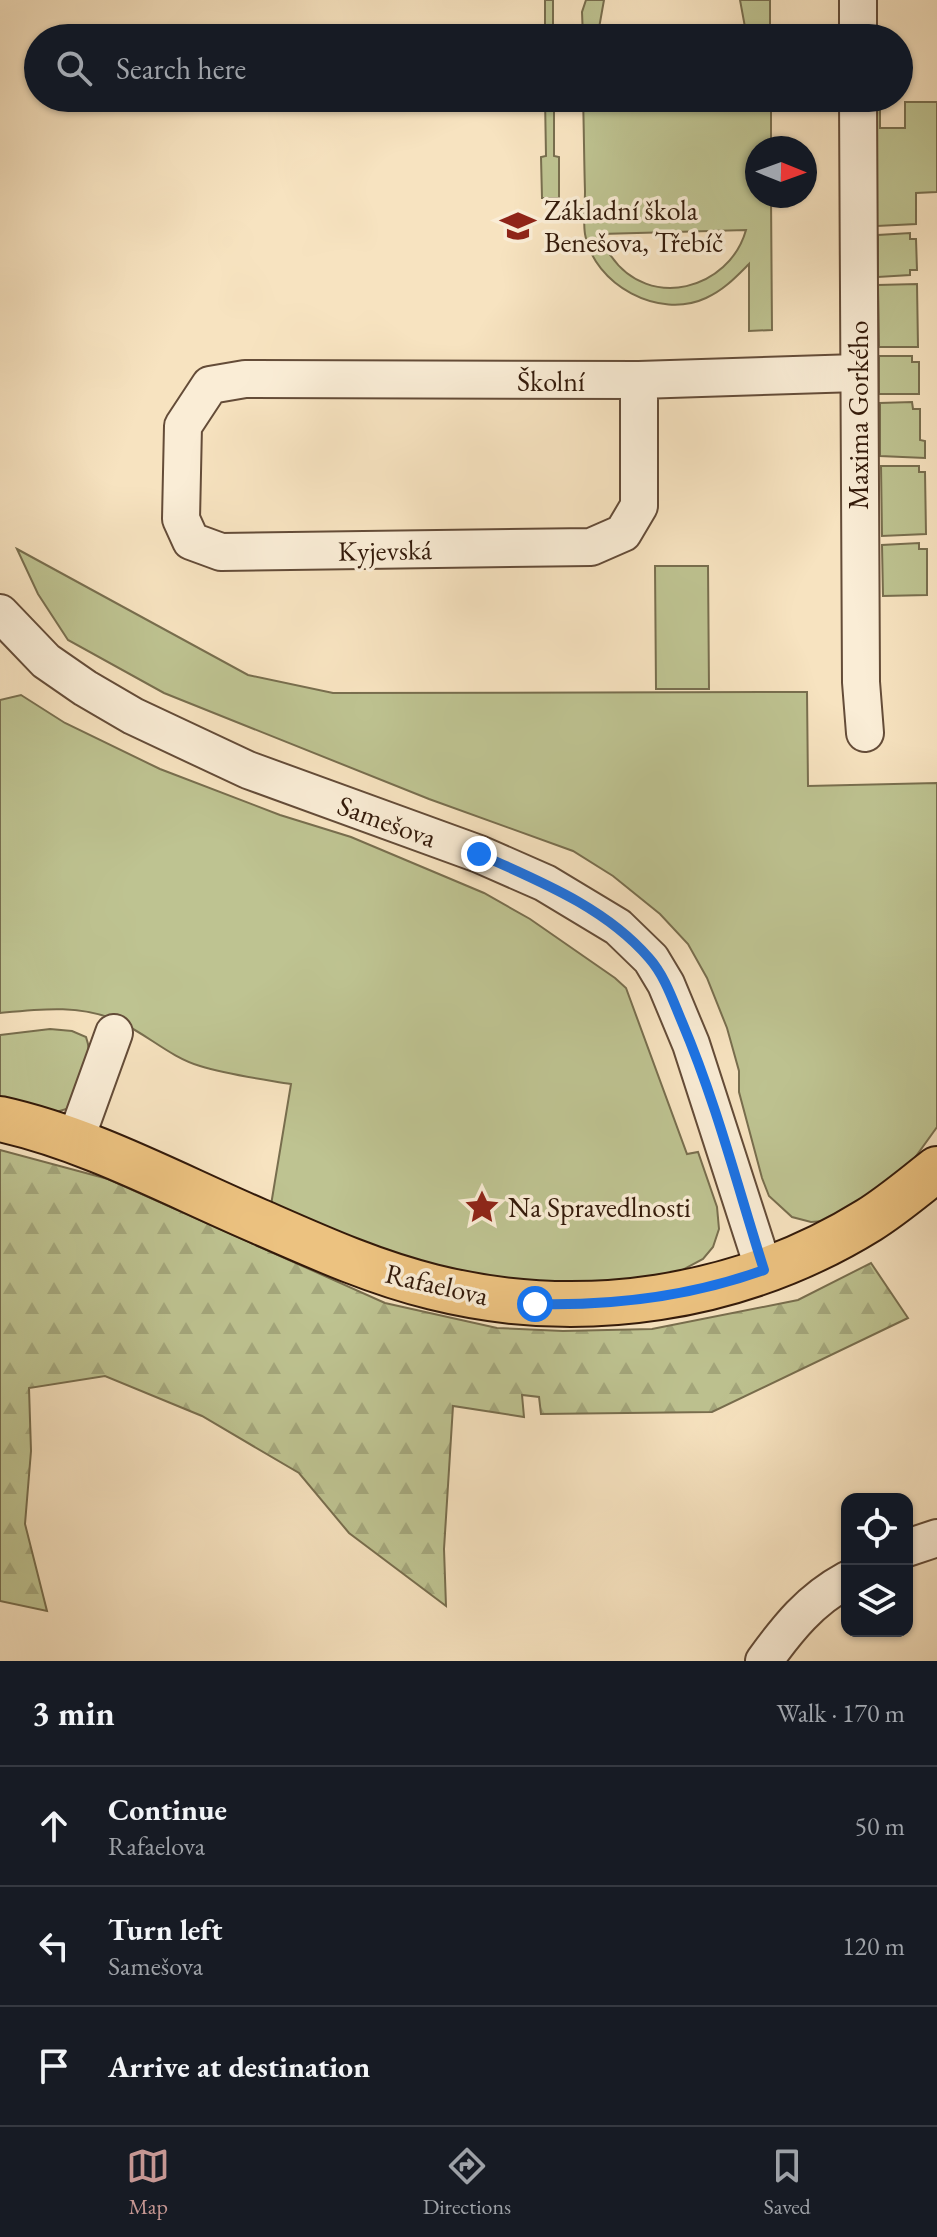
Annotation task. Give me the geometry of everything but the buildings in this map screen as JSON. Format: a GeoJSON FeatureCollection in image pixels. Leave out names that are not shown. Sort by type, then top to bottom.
{"type":"FeatureCollection","features":[{"type":"Feature","properties":{"kind":"main road","name":"Rafaelova"},"geometry":{"type":"LineString","coordinates":[[0,1119],[75,1141],[343,1258],[432,1287],[535,1304],[617,1303],[685,1294],[764,1270],[826,1244],[871,1219],[937,1169]]}},
{"type":"Feature","properties":{"kind":"street"},"geometry":{"type":"LineString","coordinates":[[858,0],[858,24]]}},
{"type":"Feature","properties":{"kind":"street","name":"Maxima Gorkého"},"geometry":{"type":"LineString","coordinates":[[858,112],[857,373],[861,682],[865,733]]}},
{"type":"Feature","properties":{"kind":"street","name":"Školní"},"geometry":{"type":"LineString","coordinates":[[245,379],[639,380],[857,373]]}},
{"type":"Feature","properties":{"kind":"street","name":"Kyjevská"},"geometry":{"type":"LineString","coordinates":[[245,379],[210,385],[183,426],[181,519],[191,541],[221,552],[591,547],[623,533],[639,506],[639,380]]}},
{"type":"Feature","properties":{"kind":"street","name":"Samešova"},"geometry":{"type":"LineString","coordinates":[[0,613],[35,651],[85,688],[133,716],[248,770],[479,854],[545,883],[618,927],[651,959],[666,984],[691,1044],[764,1270]]}},
{"type":"Feature","properties":{"kind":"street"},"geometry":{"type":"LineString","coordinates":[[0,658],[35,651]]}},
{"type":"Feature","properties":{"kind":"street"},"geometry":{"type":"LineString","coordinates":[[75,1141],[114,1033]]}},
{"type":"Feature","properties":{"kind":"street"},"geometry":{"type":"LineString","coordinates":[[913,1546],[937,1538]]}},
{"type":"Feature","properties":{"kind":"street"},"geometry":{"type":"LineString","coordinates":[[764,1661],[792,1622],[841,1583]]}},
{"type":"Feature","properties":{"kind":"green space"},"geometry":{"type":"Polygon","coordinates":[[[545,0],[553,0],[553,24],[545,24],[545,0]]]}},
{"type":"Feature","properties":{"kind":"green space"},"geometry":{"type":"Polygon","coordinates":[[[586,0],[604,0],[600,24],[582,24],[586,0]]]}},
{"type":"Feature","properties":{"kind":"green space"},"geometry":{"type":"Polygon","coordinates":[[[740,0],[770,0],[770,24],[744,24],[740,0]]]}},
{"type":"Feature","properties":{"kind":"green space"},"geometry":{"type":"Polygon","coordinates":[[[913,102],[937,102],[937,192],[916,193],[916,224],[877,226],[875,112],[880,112],[880,128],[905,128],[905,112],[913,112],[913,102]]]}},
{"type":"Feature","properties":{"kind":"green space"},"geometry":{"type":"Polygon","coordinates":[[[545,112],[554,112],[554,156],[559,157],[559,198],[542,198],[541,157],[546,156],[545,112]]]}},
{"type":"Feature","properties":{"kind":"green space"},"geometry":{"type":"Polygon","coordinates":[[[583,112],[771,112],[771,136],[745,136],[745,208],[771,208],[772,330],[749,331],[749,264],[729,283],[706,298],[688,304],[649,301],[631,293],[601,269],[591,252],[584,229],[583,112]],[[746,230],[601,234],[609,254],[627,273],[646,284],[666,288],[686,286],[706,279],[723,267],[737,251],[746,230]]]}},
{"type":"Feature","properties":{"kind":"green space"},"geometry":{"type":"Polygon","coordinates":[[[910,233],[910,239],[916,239],[917,270],[910,270],[910,275],[878,277],[878,235],[910,233]]]}},
{"type":"Feature","properties":{"kind":"green space"},"geometry":{"type":"Polygon","coordinates":[[[917,284],[918,347],[879,347],[878,285],[917,284]]]}},
{"type":"Feature","properties":{"kind":"green space"},"geometry":{"type":"Polygon","coordinates":[[[879,356],[912,356],[912,362],[919,362],[919,394],[879,394],[879,356]]]}},
{"type":"Feature","properties":{"kind":"green space"},"geometry":{"type":"Polygon","coordinates":[[[912,402],[913,409],[920,409],[920,440],[925,441],[925,458],[880,456],[880,403],[912,402]]]}},
{"type":"Feature","properties":{"kind":"green space"},"geometry":{"type":"Polygon","coordinates":[[[881,466],[919,466],[919,472],[925,472],[926,534],[882,536],[881,466]]]}},
{"type":"Feature","properties":{"kind":"green space"},"geometry":{"type":"Polygon","coordinates":[[[919,543],[919,549],[927,549],[927,595],[883,596],[882,545],[919,543]]]}},
{"type":"Feature","properties":{"kind":"green space"},"geometry":{"type":"Polygon","coordinates":[[[17,549],[248,675],[333,693],[807,692],[808,786],[937,783],[937,1127],[906,1170],[868,1197],[824,1221],[811,1222],[792,1217],[769,1196],[762,1178],[739,1092],[739,1071],[727,1028],[707,978],[688,944],[660,914],[613,876],[573,851],[429,799],[164,693],[68,640],[38,594],[17,549]]]}},
{"type":"Feature","properties":{"kind":"green space"},"geometry":{"type":"Polygon","coordinates":[[[655,566],[708,566],[709,689],[656,689],[655,566]]]}},
{"type":"Feature","properties":{"kind":"green space"},"geometry":{"type":"Polygon","coordinates":[[[21,695],[65,723],[160,769],[280,815],[351,837],[484,893],[530,919],[615,978],[626,988],[687,1154],[698,1152],[717,1207],[719,1229],[713,1247],[703,1259],[673,1275],[567,1284],[495,1279],[397,1257],[271,1205],[291,1084],[200,1066],[120,1022],[91,1012],[46,1009],[0,1013],[0,700],[21,695]]]}},
{"type":"Feature","properties":{"kind":"green space"},"geometry":{"type":"Polygon","coordinates":[[[50,1029],[72,1031],[86,1037],[88,1063],[73,1107],[53,1113],[0,1100],[0,1035],[50,1029]]]}},
{"type":"Feature","properties":{"kind":"green space"},"geometry":{"type":"Polygon","coordinates":[[[0,1150],[108,1179],[385,1303],[497,1328],[563,1331],[652,1329],[798,1300],[871,1263],[908,1318],[712,1412],[541,1414],[539,1397],[522,1395],[524,1417],[453,1406],[444,1549],[446,1606],[349,1533],[299,1473],[202,1416],[105,1376],[29,1388],[31,1451],[25,1524],[47,1611],[0,1601],[0,1150]]]}},
{"type":"Feature","properties":{"kind":"place","name":"Základní škola Benešova, Třebíč"},"geometry":{"type":"Point","coordinates":[518,226]}},
{"type":"Feature","properties":{"kind":"place","name":"Na Spravedlnosti"},"geometry":{"type":"Point","coordinates":[482,1207]}},
{"type":"Feature","properties":{"kind":"route"},"geometry":{"type":"LineString","coordinates":[[479,854],[545,883],[587,908],[618,927],[651,959],[666,984],[691,1044],[764,1270],[685,1294],[647,1300],[603,1304],[535,1304]]}}]}
